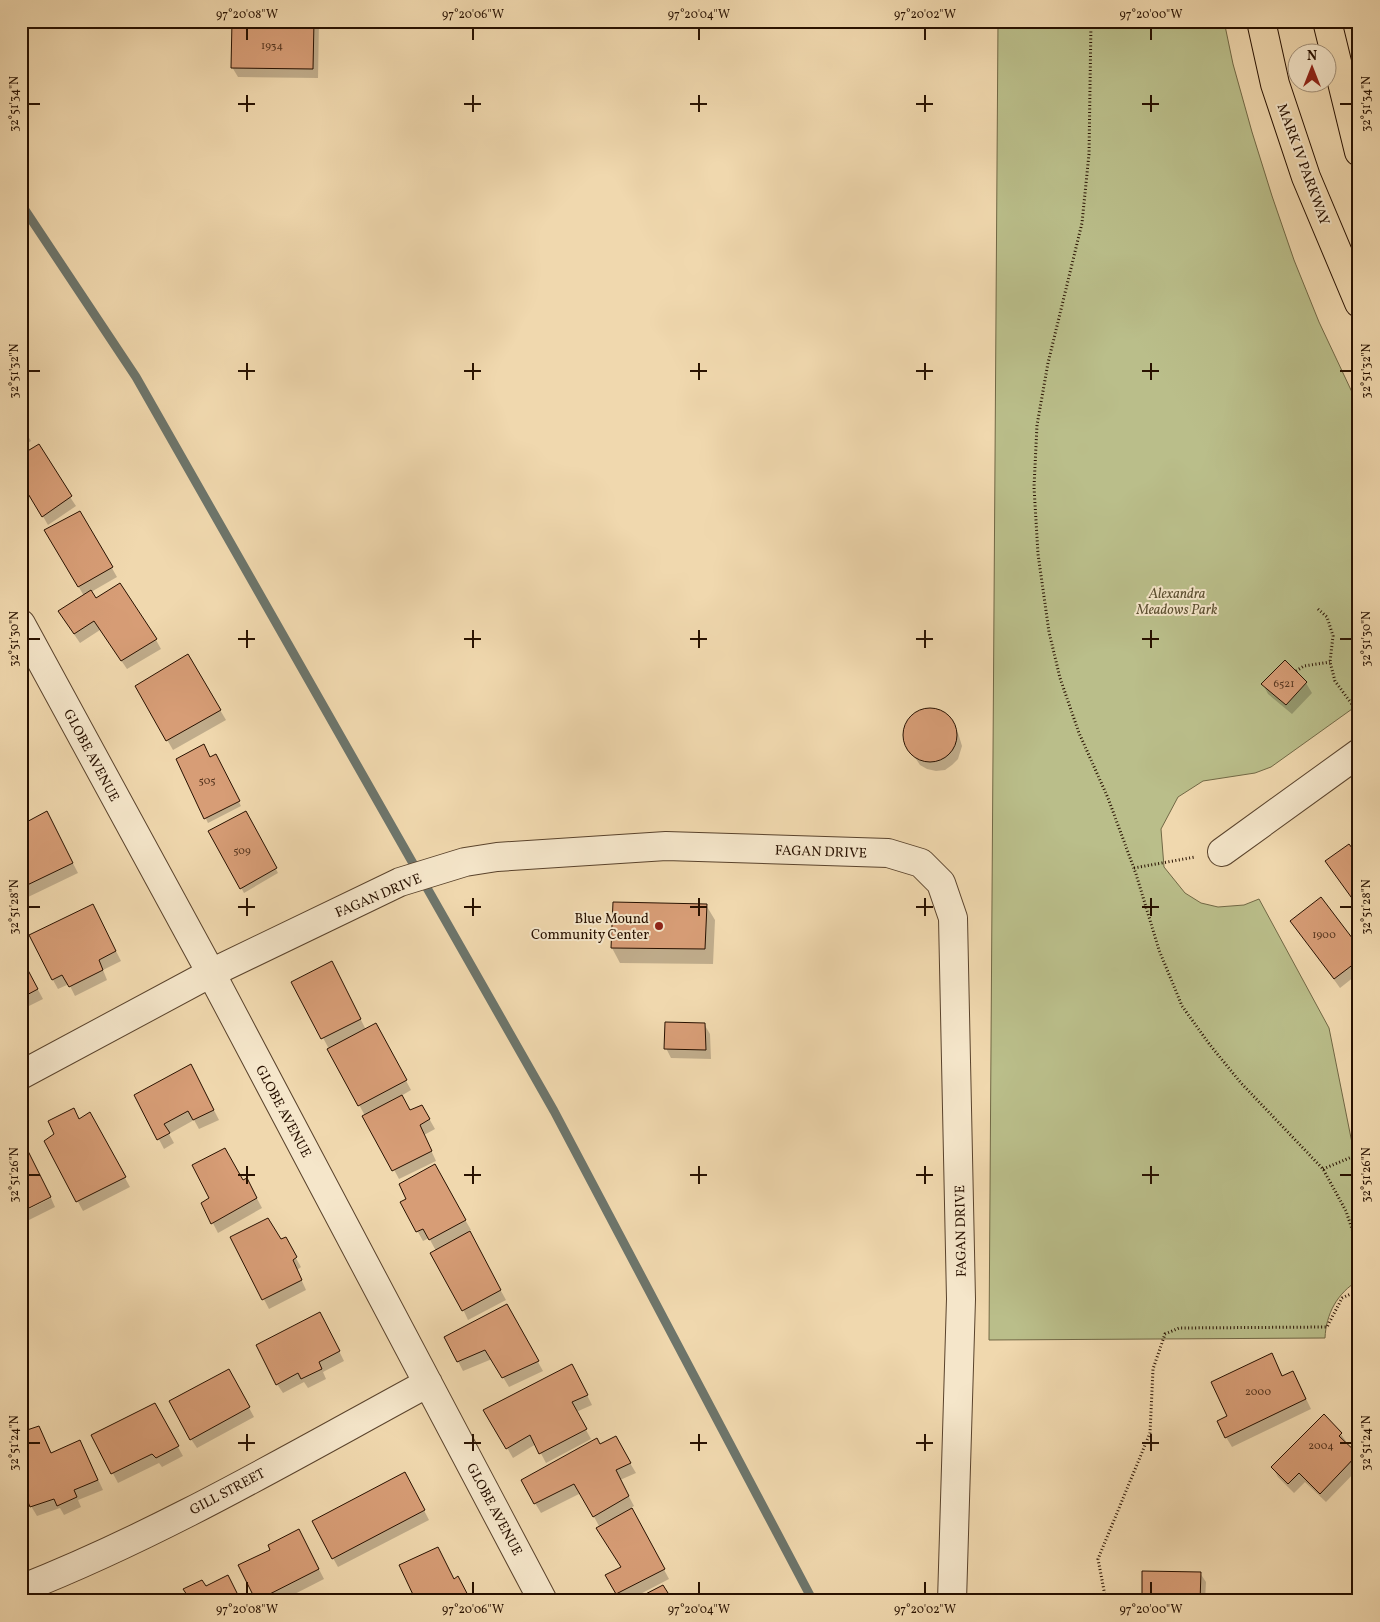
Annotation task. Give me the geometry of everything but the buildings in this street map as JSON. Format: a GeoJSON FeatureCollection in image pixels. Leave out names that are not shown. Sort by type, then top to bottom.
{"type":"FeatureCollection","features":[{"type":"Feature","properties":{"kind":"main road","name":"MARK IV PARKWAY"},"geometry":{"type":"LineString","coordinates":[[1261,21],[1274,84],[1306,177],[1359,303]]}},
{"type":"Feature","properties":{"kind":"main road"},"geometry":{"type":"LineString","coordinates":[[1326,21],[1359,152]]}},
{"type":"Feature","properties":{"kind":"street","name":"GLOBE AVENUE"},"geometry":{"type":"LineString","coordinates":[[21,624],[211,973],[543,1601]]}},
{"type":"Feature","properties":{"kind":"street"},"geometry":{"type":"LineString","coordinates":[[1222,852],[1359,753]]}},
{"type":"Feature","properties":{"kind":"street","name":"FAGAN DRIVE"},"geometry":{"type":"LineString","coordinates":[[21,1075],[211,973],[400,882],[465,862],[497,857],[666,846],[888,853],[921,863],[940,883],[953,918],[961,1289],[952,1601]]}},
{"type":"Feature","properties":{"kind":"street","name":"GILL STREET"},"geometry":{"type":"LineString","coordinates":[[21,1589],[184,1515],[428,1383]]}},
{"type":"Feature","properties":{"kind":"path"},"geometry":{"type":"LineString","coordinates":[[1091,21],[1089,154],[1082,223],[1048,363],[1037,425],[1034,487],[1038,554],[1049,632],[1060,678],[1079,733],[1108,798],[1134,868],[1159,950],[1182,1006],[1241,1083],[1323,1169],[1346,1211],[1359,1250]]}},
{"type":"Feature","properties":{"kind":"path"},"geometry":{"type":"LineString","coordinates":[[1318,609],[1327,617],[1333,636],[1330,662],[1335,681],[1359,714]]}},
{"type":"Feature","properties":{"kind":"path"},"geometry":{"type":"LineString","coordinates":[[1296,671],[1304,666],[1330,662]]}},
{"type":"Feature","properties":{"kind":"path"},"geometry":{"type":"LineString","coordinates":[[1134,868],[1222,852]]}},
{"type":"Feature","properties":{"kind":"path"},"geometry":{"type":"LineString","coordinates":[[1323,1169],[1359,1154]]}},
{"type":"Feature","properties":{"kind":"path"},"geometry":{"type":"LineString","coordinates":[[1106,1601],[1098,1559],[1150,1433],[1153,1369],[1165,1334],[1178,1328],[1327,1327],[1342,1298],[1359,1290]]}},
{"type":"Feature","properties":{"kind":"green space","name":"Alexandra Meadows Park"},"geometry":{"type":"Polygon","coordinates":[[[998,21],[1224,21],[1233,64],[1252,132],[1294,260],[1319,322],[1359,407],[1359,704],[1271,767],[1255,773],[1203,781],[1178,797],[1161,829],[1164,867],[1185,893],[1201,903],[1218,907],[1244,905],[1259,899],[1329,1028],[1359,1178],[1359,1280],[1345,1291],[1334,1305],[1330,1313],[1325,1338],[989,1340],[998,21]]]}},
{"type":"Feature","properties":{"kind":"waterway"},"geometry":{"type":"LineString","coordinates":[[21,204],[136,377],[554,1111],[813,1601]]}},
{"type":"Feature","properties":{"kind":"place","name":"Blue Mound Community Center"},"geometry":{"type":"Point","coordinates":[659,926]}}]}
